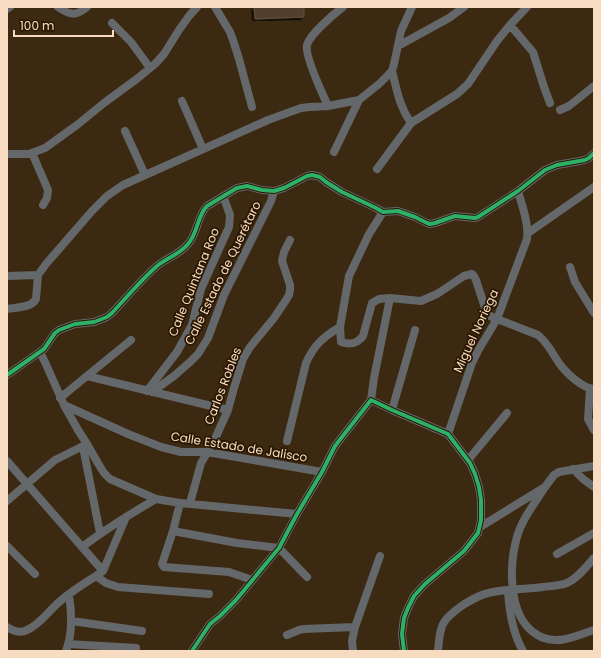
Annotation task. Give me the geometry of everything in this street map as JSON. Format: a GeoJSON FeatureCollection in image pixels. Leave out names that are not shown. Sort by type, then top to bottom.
{"type":"FeatureCollection","features":[{"type":"Feature","properties":{"kind":"street"},"geometry":{"type":"LineString","coordinates":[[58,7],[74,14],[77,14],[87,7]]}},
{"type":"Feature","properties":{"kind":"street"},"geometry":{"type":"LineString","coordinates":[[7,154],[17,155],[32,153],[52,144],[138,78],[164,54],[178,30],[197,7]]}},
{"type":"Feature","properties":{"kind":"street"},"geometry":{"type":"LineString","coordinates":[[215,7],[233,40],[252,107]]}},
{"type":"Feature","properties":{"kind":"street"},"geometry":{"type":"LineString","coordinates":[[328,106],[309,60],[306,48],[307,44],[323,24],[343,7]]}},
{"type":"Feature","properties":{"kind":"street"},"geometry":{"type":"LineString","coordinates":[[334,152],[359,100],[392,71],[401,31],[412,7]]}},
{"type":"Feature","properties":{"kind":"street"},"geometry":{"type":"LineString","coordinates":[[398,46],[449,18],[464,7]]}},
{"type":"Feature","properties":{"kind":"street"},"geometry":{"type":"LineString","coordinates":[[377,169],[411,123],[457,94],[468,84],[497,41],[527,7]]}},
{"type":"Feature","properties":{"kind":"street"},"geometry":{"type":"LineString","coordinates":[[112,23],[131,42],[150,68]]}},
{"type":"Feature","properties":{"kind":"street"},"geometry":{"type":"LineString","coordinates":[[510,25],[533,52],[550,103]]}},
{"type":"Feature","properties":{"kind":"street"},"geometry":{"type":"LineString","coordinates":[[392,71],[400,105],[411,123]]}},
{"type":"Feature","properties":{"kind":"street"},"geometry":{"type":"LineString","coordinates":[[560,110],[569,106],[594,86]]}},
{"type":"Feature","properties":{"kind":"street"},"geometry":{"type":"LineString","coordinates":[[7,309],[29,305],[35,302],[38,275],[46,264],[92,211],[107,196],[123,185],[289,112],[310,107],[328,106],[359,100]]}},
{"type":"Feature","properties":{"kind":"street"},"geometry":{"type":"LineString","coordinates":[[182,101],[203,149]]}},
{"type":"Feature","properties":{"kind":"street"},"geometry":{"type":"LineString","coordinates":[[125,131],[145,175]]}},
{"type":"Feature","properties":{"kind":"street"},"geometry":{"type":"LineString","coordinates":[[32,153],[48,190],[48,198],[43,205]]}},
{"type":"Feature","properties":{"kind":"street"},"geometry":{"type":"LineString","coordinates":[[7,375],[44,349],[55,333],[59,330],[75,324],[94,322],[107,317],[112,313],[157,266],[188,245],[194,235],[202,212],[207,206],[234,189],[243,186],[274,191],[284,188],[308,176],[315,175],[342,192],[383,212],[398,211],[430,224],[455,216],[475,218],[481,216],[518,192],[545,170],[585,160],[594,153]]}},
{"type":"Feature","properties":{"kind":"street"},"geometry":{"type":"LineString","coordinates":[[518,192],[528,233],[594,187]]}},
{"type":"Feature","properties":{"kind":"street","name":"Calle Estado de Querétaro"},"geometry":{"type":"LineString","coordinates":[[150,391],[174,376],[190,362],[198,354],[208,338],[224,295],[251,243],[271,201],[274,191]]}},
{"type":"Feature","properties":{"kind":"street","name":"Calle Quintana Roo"},"geometry":{"type":"LineString","coordinates":[[150,391],[177,352],[192,325],[202,289],[229,227],[230,215],[223,196]]}},
{"type":"Feature","properties":{"kind":"street"},"geometry":{"type":"LineString","coordinates":[[383,212],[369,234],[350,276],[340,327],[341,342],[353,344],[359,341],[363,336],[372,304],[379,299],[390,298],[421,301],[437,294],[464,276],[472,274],[476,280],[487,314],[538,335],[542,338],[566,371],[574,379],[592,389],[588,419],[594,430]]}},
{"type":"Feature","properties":{"kind":"street","name":"Miguel Noriega"},"geometry":{"type":"LineString","coordinates":[[448,434],[472,363],[497,319],[528,233]]}},
{"type":"Feature","properties":{"kind":"street","name":"Carlos Robles"},"geometry":{"type":"LineString","coordinates":[[190,503],[201,463],[217,435],[228,410],[243,359],[250,347],[278,312],[289,295],[290,285],[282,261],[284,252],[290,240]]}},
{"type":"Feature","properties":{"kind":"street"},"geometry":{"type":"LineString","coordinates":[[570,267],[575,282],[594,313]]}},
{"type":"Feature","properties":{"kind":"street"},"geometry":{"type":"LineString","coordinates":[[7,276],[38,275]]}},
{"type":"Feature","properties":{"kind":"street"},"geometry":{"type":"LineString","coordinates":[[192,651],[210,624],[230,606],[279,548],[335,446],[371,400],[390,298]]}},
{"type":"Feature","properties":{"kind":"street"},"geometry":{"type":"LineString","coordinates":[[287,441],[306,363],[310,354],[320,341],[330,332],[340,327]]}},
{"type":"Feature","properties":{"kind":"street"},"geometry":{"type":"LineString","coordinates":[[392,410],[415,330]]}},
{"type":"Feature","properties":{"kind":"street"},"geometry":{"type":"LineString","coordinates":[[62,402],[87,376],[131,340]]}},
{"type":"Feature","properties":{"kind":"street"},"geometry":{"type":"LineString","coordinates":[[40,352],[46,362],[62,402],[78,430],[85,446],[104,473],[110,478],[156,499],[180,503],[298,514]]}},
{"type":"Feature","properties":{"kind":"street"},"geometry":{"type":"LineString","coordinates":[[87,376],[228,410]]}},
{"type":"Feature","properties":{"kind":"street"},"geometry":{"type":"LineString","coordinates":[[371,400],[448,434],[468,460],[475,474],[479,487],[482,512],[478,533],[464,551],[425,584],[414,596],[404,618],[402,634],[404,651]]}},
{"type":"Feature","properties":{"kind":"street","name":"Calle Estado de Jalisco"},"geometry":{"type":"LineString","coordinates":[[62,402],[128,434],[161,447],[181,452],[207,452],[322,472]]}},
{"type":"Feature","properties":{"kind":"street"},"geometry":{"type":"LineString","coordinates":[[468,460],[507,413]]}},
{"type":"Feature","properties":{"kind":"street"},"geometry":{"type":"LineString","coordinates":[[7,501],[55,460],[85,446]]}},
{"type":"Feature","properties":{"kind":"street"},"geometry":{"type":"LineString","coordinates":[[85,446],[100,534]]}},
{"type":"Feature","properties":{"kind":"street"},"geometry":{"type":"LineString","coordinates":[[7,461],[82,547],[106,583],[118,587],[209,594]]}},
{"type":"Feature","properties":{"kind":"street"},"geometry":{"type":"LineString","coordinates":[[523,651],[519,645],[510,612],[512,564],[517,538],[525,520],[545,486],[554,475],[559,472],[594,466]]}},
{"type":"Feature","properties":{"kind":"street"},"geometry":{"type":"LineString","coordinates":[[573,469],[594,487]]}},
{"type":"Feature","properties":{"kind":"street"},"geometry":{"type":"LineString","coordinates":[[480,527],[545,486]]}},
{"type":"Feature","properties":{"kind":"street"},"geometry":{"type":"LineString","coordinates":[[82,547],[126,516],[156,499]]}},
{"type":"Feature","properties":{"kind":"street"},"geometry":{"type":"LineString","coordinates":[[180,503],[173,531],[162,564],[164,568],[229,572],[252,580]]}},
{"type":"Feature","properties":{"kind":"street"},"geometry":{"type":"LineString","coordinates":[[7,627],[16,632],[28,630],[59,602],[82,584],[100,574],[126,516]]}},
{"type":"Feature","properties":{"kind":"street"},"geometry":{"type":"LineString","coordinates":[[173,531],[237,543],[279,548],[307,577]]}},
{"type":"Feature","properties":{"kind":"street"},"geometry":{"type":"LineString","coordinates":[[557,554],[594,533]]}},
{"type":"Feature","properties":{"kind":"street"},"geometry":{"type":"LineString","coordinates":[[7,546],[35,574]]}},
{"type":"Feature","properties":{"kind":"street"},"geometry":{"type":"LineString","coordinates":[[353,651],[352,641],[354,627],[380,556]]}},
{"type":"Feature","properties":{"kind":"street"},"geometry":{"type":"LineString","coordinates":[[438,651],[439,639],[443,624],[453,612],[468,602],[485,594],[566,583],[573,580],[594,558]]}},
{"type":"Feature","properties":{"kind":"street"},"geometry":{"type":"LineString","coordinates":[[510,590],[520,616],[525,624],[530,630],[543,638],[562,640],[594,630]]}},
{"type":"Feature","properties":{"kind":"street"},"geometry":{"type":"LineString","coordinates":[[69,595],[72,627],[67,648],[136,648]]}},
{"type":"Feature","properties":{"kind":"street"},"geometry":{"type":"LineString","coordinates":[[72,621],[142,631]]}},
{"type":"Feature","properties":{"kind":"street"},"geometry":{"type":"LineString","coordinates":[[287,635],[299,630],[354,627]]}},
{"type":"Feature","properties":{"kind":"building"},"geometry":{"type":"Polygon","coordinates":[[[254,7],[304,7],[304,17],[255,19],[254,7]]]}},
{"type":"Feature","properties":{"kind":"cycle path"},"geometry":{"type":"LineString","coordinates":[[7,375],[44,349],[55,333],[59,330],[75,324],[94,322],[107,317],[112,313],[157,266],[181,251],[188,244],[194,235],[201,215],[207,206],[237,188],[247,186],[262,190],[274,191],[312,175],[320,177],[342,192],[383,212],[398,211],[430,224],[455,216],[478,217],[518,191],[545,170],[557,165],[585,160],[594,153]]}},
{"type":"Feature","properties":{"kind":"cycle path"},"geometry":{"type":"LineString","coordinates":[[192,651],[210,624],[236,600],[279,548],[335,446],[371,400],[448,434],[470,463],[479,487],[481,500],[481,520],[478,533],[464,551],[425,584],[414,596],[404,618],[402,634],[404,651]]}}]}
